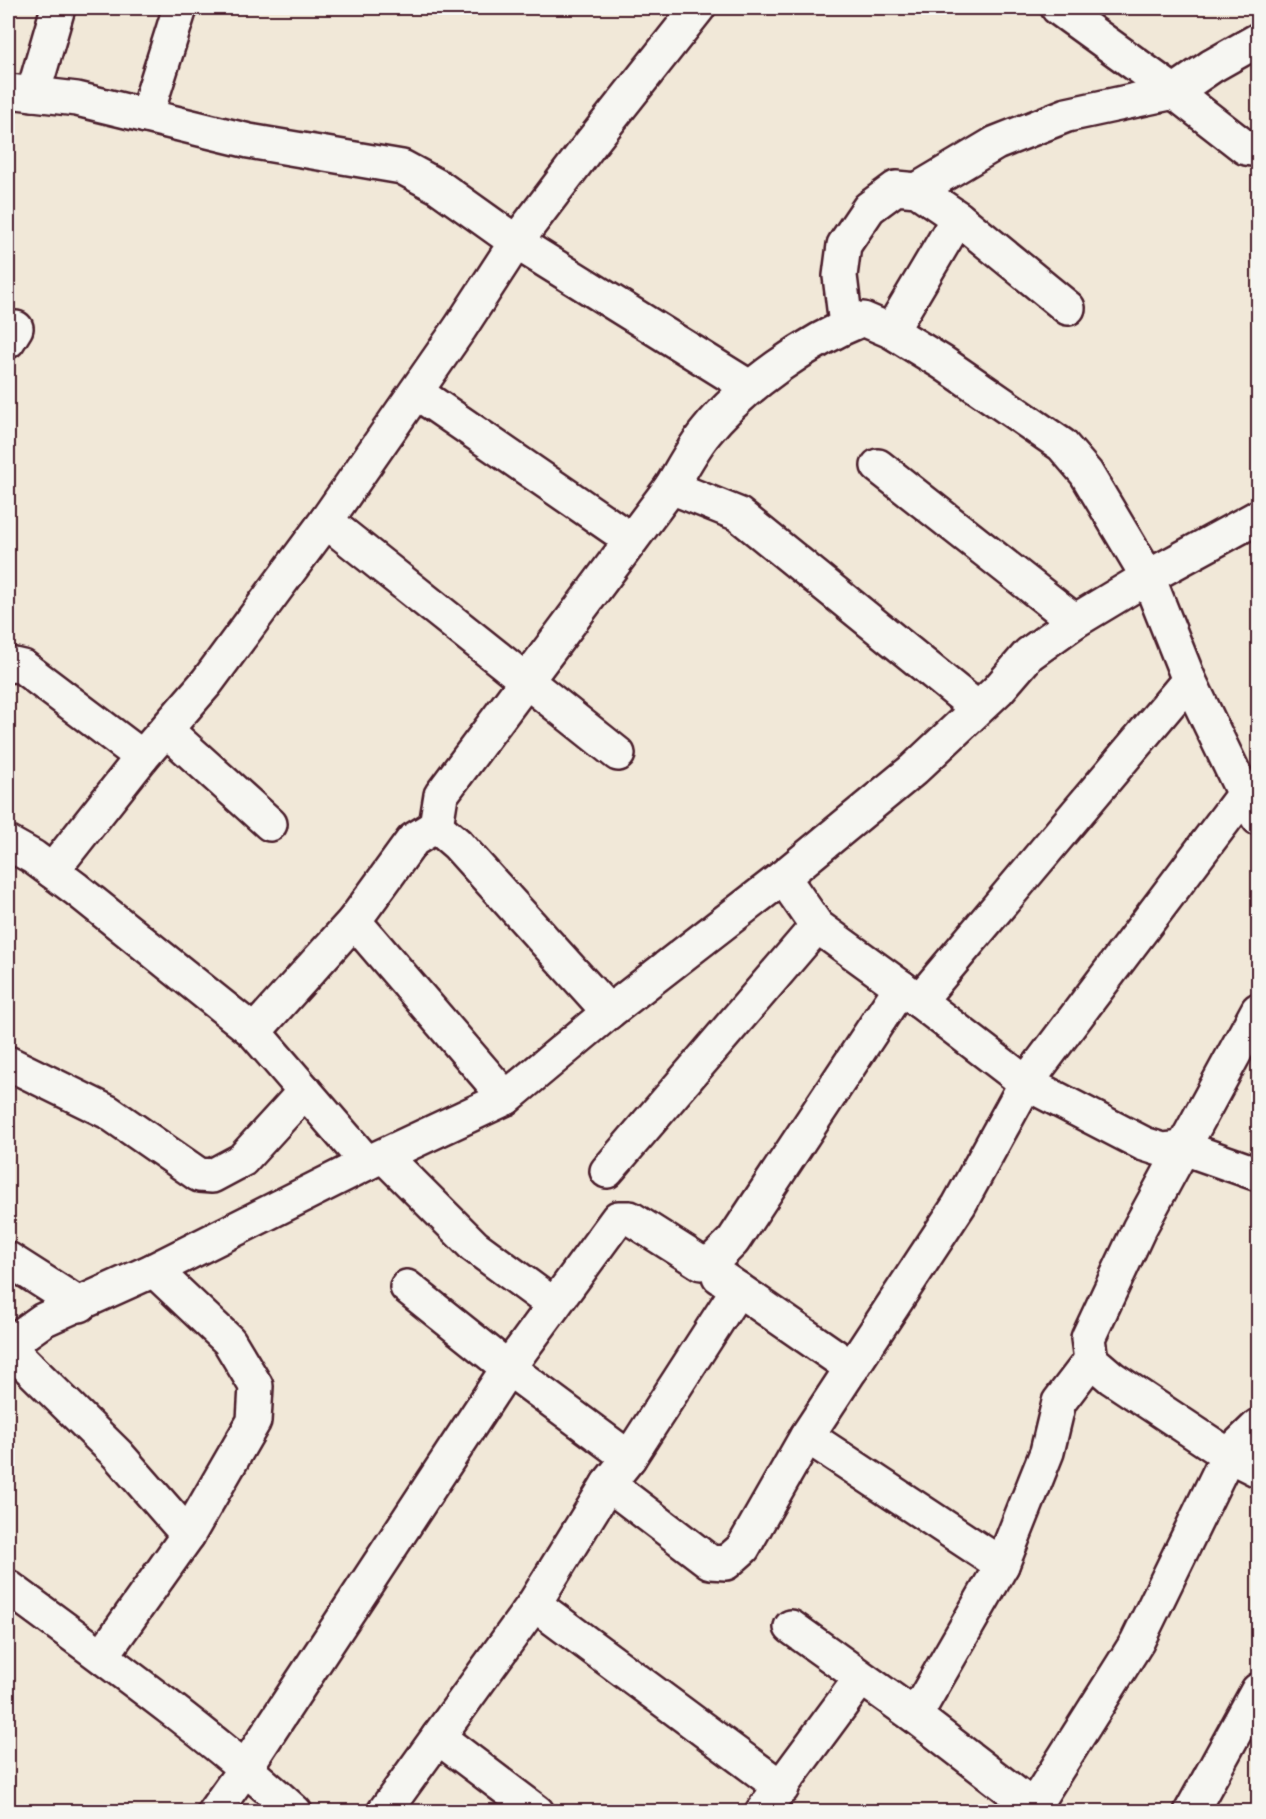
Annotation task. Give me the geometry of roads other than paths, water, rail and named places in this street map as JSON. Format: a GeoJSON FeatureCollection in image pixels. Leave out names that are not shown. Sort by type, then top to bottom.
{"type":"FeatureCollection","features":[{"type":"Feature","properties":{"kind":"street"},"geometry":{"type":"LineString","coordinates":[[58,8],[20,92],[77,99],[249,141],[402,167],[439,187],[516,242],[749,387]]}},
{"type":"Feature","properties":{"kind":"street"},"geometry":{"type":"LineString","coordinates":[[146,116],[180,8]]}},
{"type":"Feature","properties":{"kind":"street"},"geometry":{"type":"LineString","coordinates":[[52,871],[142,757],[207,682],[326,521],[516,242],[698,8]]}},
{"type":"Feature","properties":{"kind":"street"},"geometry":{"type":"LineString","coordinates":[[1059,8],[1246,148],[1258,150]]}},
{"type":"Feature","properties":{"kind":"street"},"geometry":{"type":"LineString","coordinates":[[917,190],[996,143],[1066,115],[1174,92],[1212,66],[1258,40]]}},
{"type":"Feature","properties":{"kind":"street"},"geometry":{"type":"LineString","coordinates":[[846,325],[840,276],[844,245],[869,208],[896,188],[917,190],[958,218],[1068,308]]}},
{"type":"Feature","properties":{"kind":"street"},"geometry":{"type":"LineString","coordinates":[[891,331],[958,218]]}},
{"type":"Feature","properties":{"kind":"street"},"geometry":{"type":"LineString","coordinates":[[254,1032],[354,921],[413,840],[436,826],[441,795],[671,487],[706,432],[749,387],[776,367],[846,325],[863,319],[891,331],[943,363],[1062,445],[1086,473],[1148,577],[1189,680],[1251,806],[1026,1083],[959,1205],[807,1436],[743,1548],[726,1563],[710,1562],[608,1484]]}},
{"type":"Feature","properties":{"kind":"street"},"geometry":{"type":"LineString","coordinates":[[416,392],[631,540]]}},
{"type":"Feature","properties":{"kind":"street"},"geometry":{"type":"LineString","coordinates":[[878,466],[1075,621]]}},
{"type":"Feature","properties":{"kind":"street"},"geometry":{"type":"LineString","coordinates":[[671,487],[738,514],[977,708]]}},
{"type":"Feature","properties":{"kind":"street"},"geometry":{"type":"LineString","coordinates":[[188,1534],[118,1455],[8,1346],[43,1320],[154,1270],[507,1098],[609,1012],[783,877],[913,770],[998,690],[1029,654],[1075,621],[1148,577],[1258,517]]}},
{"type":"Feature","properties":{"kind":"street"},"geometry":{"type":"LineString","coordinates":[[326,521],[618,754]]}},
{"type":"Feature","properties":{"kind":"street"},"geometry":{"type":"LineString","coordinates":[[8,666],[10,664],[23,667],[142,757]]}},
{"type":"Feature","properties":{"kind":"street"},"geometry":{"type":"LineString","coordinates":[[700,1263],[714,1260],[733,1241],[910,994],[1189,680]]}},
{"type":"Feature","properties":{"kind":"street"},"geometry":{"type":"LineString","coordinates":[[166,730],[270,824]]}},
{"type":"Feature","properties":{"kind":"street"},"geometry":{"type":"LineString","coordinates":[[436,826],[457,844],[609,1012]]}},
{"type":"Feature","properties":{"kind":"street"},"geometry":{"type":"LineString","coordinates":[[8,843],[52,871],[254,1032],[305,1091],[376,1160],[474,1246],[554,1305]]}},
{"type":"Feature","properties":{"kind":"street"},"geometry":{"type":"LineString","coordinates":[[783,877],[817,926],[1026,1083],[1144,1144],[1163,1150],[1184,1148],[1258,1174]]}},
{"type":"Feature","properties":{"kind":"street"},"geometry":{"type":"LineString","coordinates":[[354,921],[507,1098]]}},
{"type":"Feature","properties":{"kind":"street"},"geometry":{"type":"LineString","coordinates":[[607,1171],[817,926]]}},
{"type":"Feature","properties":{"kind":"street"},"geometry":{"type":"LineString","coordinates":[[1258,1010],[1139,1229],[1088,1338],[1091,1360],[1112,1378],[1228,1455],[1258,1470]]}},
{"type":"Feature","properties":{"kind":"street"},"geometry":{"type":"LineString","coordinates":[[8,1063],[108,1112],[199,1175],[212,1176],[242,1160],[305,1091]]}},
{"type":"Feature","properties":{"kind":"street"},"geometry":{"type":"LineString","coordinates":[[214,1812],[246,1767],[508,1368],[618,1218],[630,1218],[700,1263],[852,1368]]}},
{"type":"Feature","properties":{"kind":"street"},"geometry":{"type":"LineString","coordinates":[[8,1259],[80,1305]]}},
{"type":"Feature","properties":{"kind":"street"},"geometry":{"type":"LineString","coordinates":[[102,1656],[188,1534],[254,1421],[256,1386],[229,1341],[154,1270]]}},
{"type":"Feature","properties":{"kind":"street"},"geometry":{"type":"LineString","coordinates":[[407,1287],[508,1368],[630,1458]]}},
{"type":"Feature","properties":{"kind":"street"},"geometry":{"type":"LineString","coordinates":[[384,1812],[534,1604],[608,1484],[630,1458],[738,1289]]}},
{"type":"Feature","properties":{"kind":"street"},"geometry":{"type":"LineString","coordinates":[[915,1716],[1002,1565],[1047,1452],[1059,1402],[1091,1360]]}},
{"type":"Feature","properties":{"kind":"street"},"geometry":{"type":"LineString","coordinates":[[791,1627],[915,1716],[1032,1809],[1137,1642],[1228,1455],[1258,1426]]}},
{"type":"Feature","properties":{"kind":"street"},"geometry":{"type":"LineString","coordinates":[[807,1436],[1002,1565]]}},
{"type":"Feature","properties":{"kind":"street"},"geometry":{"type":"LineString","coordinates":[[8,1587],[246,1767],[295,1812]]}},
{"type":"Feature","properties":{"kind":"street"},"geometry":{"type":"LineString","coordinates":[[534,1604],[772,1800],[861,1678]]}},
{"type":"Feature","properties":{"kind":"street"},"geometry":{"type":"LineString","coordinates":[[1191,1812],[1258,1690]]}},
{"type":"Feature","properties":{"kind":"street"},"geometry":{"type":"LineString","coordinates":[[438,1737],[537,1812]]}}]}
